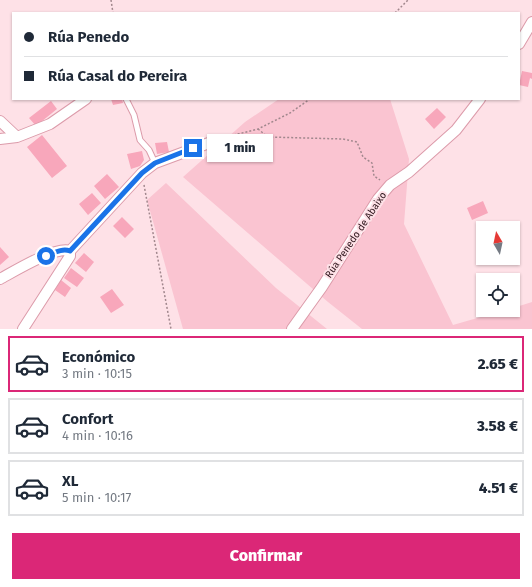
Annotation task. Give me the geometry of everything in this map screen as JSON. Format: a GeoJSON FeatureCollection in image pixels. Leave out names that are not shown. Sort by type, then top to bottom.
{"type":"FeatureCollection","features":[{"type":"Feature","properties":{"kind":"street"},"geometry":{"type":"LineString","coordinates":[[520,42],[532,22]]}},
{"type":"Feature","properties":{"kind":"street"},"geometry":{"type":"LineString","coordinates":[[0,139],[17,137],[50,124],[85,100]]}},
{"type":"Feature","properties":{"kind":"street","name":"Rúa Penedo de Abaixo"},"geometry":{"type":"LineString","coordinates":[[292,329],[322,287],[374,205],[390,185],[409,172],[456,130],[479,100]]}},
{"type":"Feature","properties":{"kind":"street"},"geometry":{"type":"LineString","coordinates":[[0,121],[17,137]]}},
{"type":"Feature","properties":{"kind":"street"},"geometry":{"type":"LineString","coordinates":[[23,329],[70,256],[70,251],[142,173],[155,163],[217,140]]}},
{"type":"Feature","properties":{"kind":"street"},"geometry":{"type":"LineString","coordinates":[[0,279],[46,256],[59,251],[70,251]]}},
{"type":"Feature","properties":{"kind":"lane"},"geometry":{"type":"LineString","coordinates":[[126,100],[134,115],[140,140],[149,150],[155,163]]}},
{"type":"Feature","properties":{"kind":"path"},"geometry":{"type":"LineString","coordinates":[[111,0],[113,12]]}},
{"type":"Feature","properties":{"kind":"path"},"geometry":{"type":"LineString","coordinates":[[396,12],[408,0]]}},
{"type":"Feature","properties":{"kind":"path"},"geometry":{"type":"LineString","coordinates":[[217,140],[258,129],[290,114],[309,100]]}},
{"type":"Feature","properties":{"kind":"path"},"geometry":{"type":"LineString","coordinates":[[258,129],[268,137],[343,139],[357,142],[363,157],[372,163],[374,176],[390,185]]}},
{"type":"Feature","properties":{"kind":"path"},"geometry":{"type":"LineString","coordinates":[[142,173],[171,329]]}},
{"type":"Feature","properties":{"kind":"shaded area"},"geometry":{"type":"Polygon","coordinates":[[[278,100],[390,100],[409,159],[404,224],[453,325],[481,317],[520,317],[520,306],[532,302],[532,329],[362,329],[328,302],[183,177],[245,122],[278,100]]]}},
{"type":"Feature","properties":{"kind":"shaded area"},"geometry":{"type":"Polygon","coordinates":[[[166,183],[276,288],[327,329],[183,329],[147,200],[166,183]]]}},
{"type":"Feature","properties":{"kind":"building"},"geometry":{"type":"Polygon","coordinates":[[[522,71],[532,73],[532,79],[530,78],[528,87],[520,85],[522,71]]]}},
{"type":"Feature","properties":{"kind":"building"},"geometry":{"type":"Polygon","coordinates":[[[111,100],[122,100],[123,103],[113,105],[111,100]]]}},
{"type":"Feature","properties":{"kind":"building"},"geometry":{"type":"Polygon","coordinates":[[[51,101],[57,109],[36,126],[29,118],[51,101]]]}},
{"type":"Feature","properties":{"kind":"building"},"geometry":{"type":"Polygon","coordinates":[[[437,108],[446,117],[434,129],[425,119],[437,108]]]}},
{"type":"Feature","properties":{"kind":"building"},"geometry":{"type":"Polygon","coordinates":[[[42,135],[67,166],[52,178],[27,147],[42,135]]]}},
{"type":"Feature","properties":{"kind":"building"},"geometry":{"type":"Polygon","coordinates":[[[167,142],[169,152],[157,154],[155,143],[167,142]]]}},
{"type":"Feature","properties":{"kind":"building"},"geometry":{"type":"Polygon","coordinates":[[[142,151],[144,160],[140,166],[131,169],[127,154],[142,151]]]}},
{"type":"Feature","properties":{"kind":"building"},"geometry":{"type":"Polygon","coordinates":[[[107,174],[119,187],[105,199],[94,186],[107,174]]]}},
{"type":"Feature","properties":{"kind":"building"},"geometry":{"type":"Polygon","coordinates":[[[92,193],[101,203],[88,215],[79,204],[92,193]]]}},
{"type":"Feature","properties":{"kind":"building"},"geometry":{"type":"Polygon","coordinates":[[[483,201],[488,213],[472,220],[467,208],[483,201]]]}},
{"type":"Feature","properties":{"kind":"building"},"geometry":{"type":"Polygon","coordinates":[[[122,217],[134,229],[125,238],[113,226],[122,217]]]}},
{"type":"Feature","properties":{"kind":"building"},"geometry":{"type":"Polygon","coordinates":[[[0,247],[9,257],[0,265],[0,247]]]}},
{"type":"Feature","properties":{"kind":"building"},"geometry":{"type":"Polygon","coordinates":[[[84,253],[94,262],[86,272],[75,263],[84,253]]]}},
{"type":"Feature","properties":{"kind":"building"},"geometry":{"type":"Polygon","coordinates":[[[71,268],[84,278],[77,287],[64,278],[71,268]]]}},
{"type":"Feature","properties":{"kind":"building"},"geometry":{"type":"Polygon","coordinates":[[[61,280],[71,288],[65,297],[55,290],[61,280]]]}},
{"type":"Feature","properties":{"kind":"building"},"geometry":{"type":"Polygon","coordinates":[[[112,289],[124,305],[111,313],[100,297],[112,289]]]}},
{"type":"Feature","properties":{"kind":"route"},"geometry":{"type":"LineString","coordinates":[[46,256],[59,251],[70,251],[142,173],[155,163],[193,148]]}}]}
